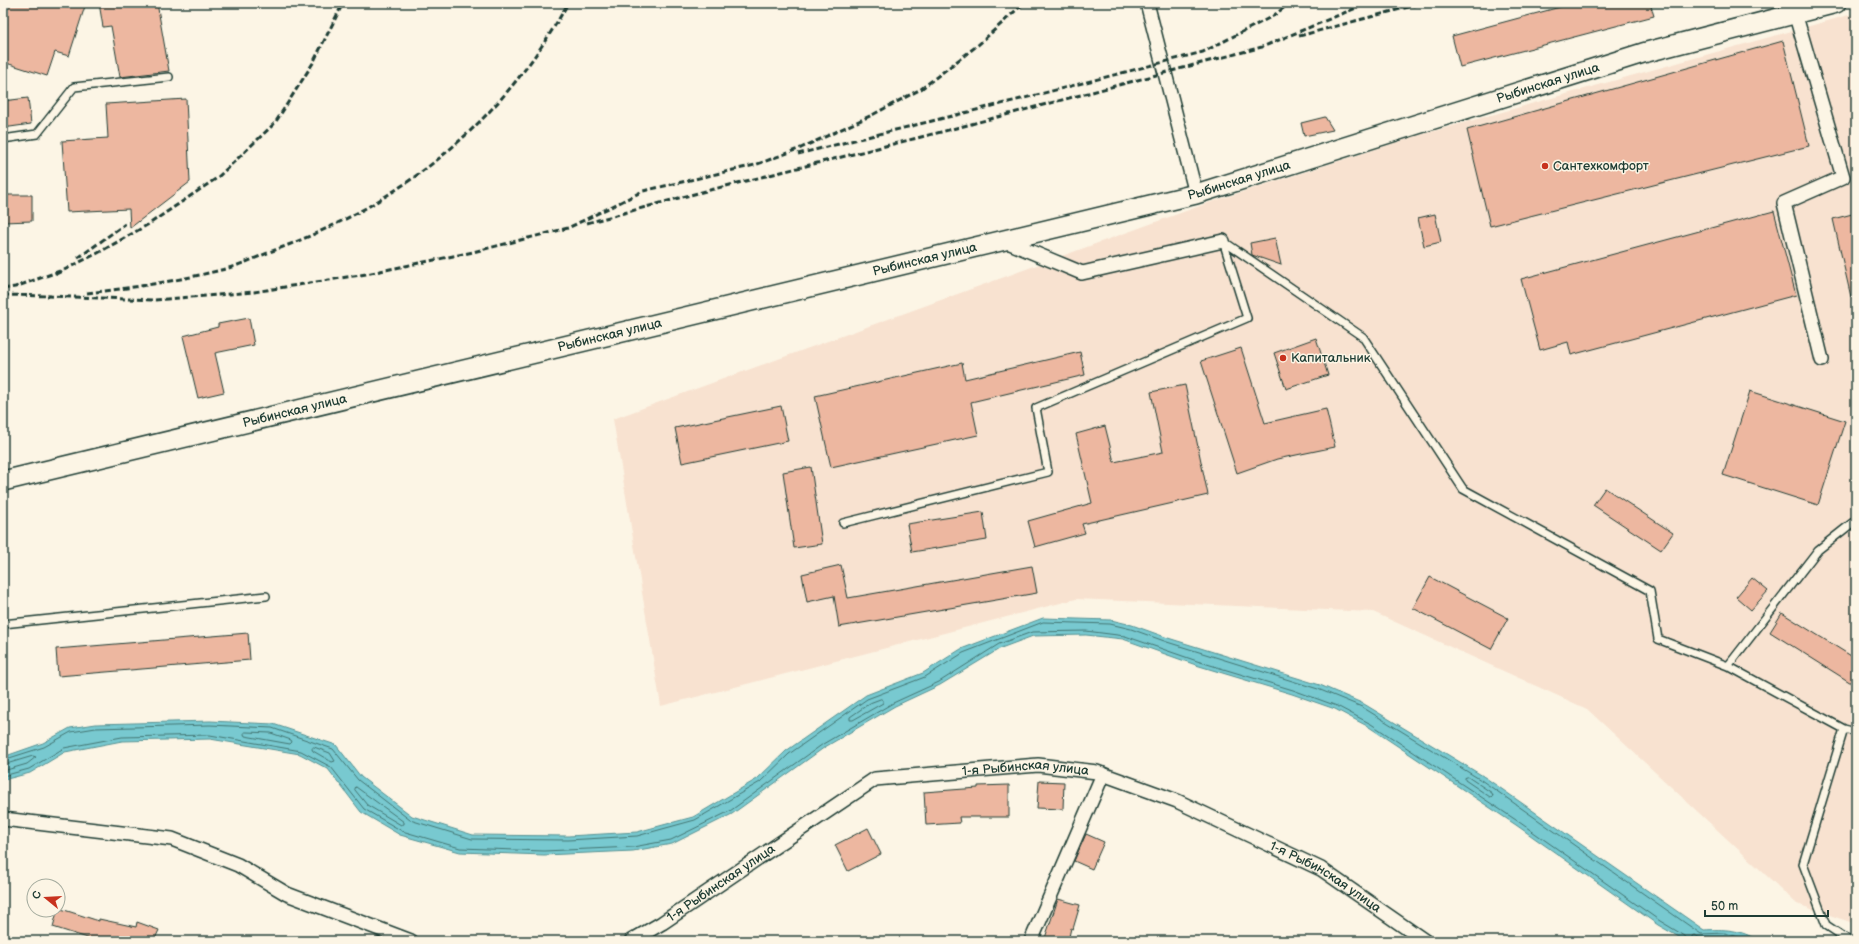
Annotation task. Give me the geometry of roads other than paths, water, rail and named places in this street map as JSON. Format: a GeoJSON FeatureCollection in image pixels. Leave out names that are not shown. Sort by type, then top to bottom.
{"type":"FeatureCollection","features":[{"type":"Feature","properties":{"kind":"main road","name":"Рыбинская улица"},"geometry":{"type":"LineString","coordinates":[[3,481],[1196,194],[1643,53],[1836,3]]}},
{"type":"Feature","properties":{"kind":"street"},"geometry":{"type":"LineString","coordinates":[[1147,3],[1196,194]]}},
{"type":"Feature","properties":{"kind":"street"},"geometry":{"type":"LineString","coordinates":[[1795,13],[1843,177],[1784,203],[1822,360]]}},
{"type":"Feature","properties":{"kind":"street"},"geometry":{"type":"LineString","coordinates":[[1003,240],[1082,273],[1223,241]]}},
{"type":"Feature","properties":{"kind":"street","name":"1-я Рыбинская улица"},"geometry":{"type":"LineString","coordinates":[[631,941],[669,919],[875,779],[1038,765],[1097,772],[1177,801],[1321,869],[1425,941]]}},
{"type":"Feature","properties":{"kind":"street"},"geometry":{"type":"LineString","coordinates":[[1031,941],[1103,774]]}},
{"type":"Feature","properties":{"kind":"street"},"geometry":{"type":"LineString","coordinates":[[3,819],[172,839],[238,865],[287,894],[411,941]]}},
{"type":"Feature","properties":{"kind":"lane"},"geometry":{"type":"LineString","coordinates":[[3,139],[37,134],[74,87],[169,77]]}},
{"type":"Feature","properties":{"kind":"lane"},"geometry":{"type":"LineString","coordinates":[[843,523],[1048,472],[1036,408],[1247,318],[1223,241]]}},
{"type":"Feature","properties":{"kind":"lane"},"geometry":{"type":"LineString","coordinates":[[1223,241],[1362,337],[1463,489],[1650,591],[1658,639],[1728,666],[1844,729],[1856,732]]}},
{"type":"Feature","properties":{"kind":"lane"},"geometry":{"type":"LineString","coordinates":[[1728,666],[1818,550],[1856,520]]}},
{"type":"Feature","properties":{"kind":"lane"},"geometry":{"type":"LineString","coordinates":[[3,624],[266,596]]}},
{"type":"Feature","properties":{"kind":"lane"},"geometry":{"type":"LineString","coordinates":[[1844,729],[1803,864],[1826,925],[1850,941]]}},
{"type":"Feature","properties":{"kind":"water"},"geometry":{"type":"Polygon","coordinates":[[[1043,618],[1111,620],[1132,625],[1168,638],[1320,685],[1364,704],[1483,776],[1704,930],[1739,932],[1758,941],[1686,941],[1658,925],[1516,825],[1369,727],[1335,709],[1292,694],[1196,665],[1123,639],[1086,635],[1033,636],[1001,648],[940,685],[895,706],[825,747],[732,814],[672,844],[633,851],[544,855],[460,852],[400,835],[361,812],[328,769],[300,754],[210,739],[122,741],[65,752],[30,773],[3,780],[3,757],[43,743],[70,728],[96,724],[210,721],[273,724],[336,745],[361,777],[412,816],[473,835],[568,836],[637,832],[693,817],[757,779],[786,751],[866,695],[923,673],[961,649],[1043,618]]]}},
{"type":"Feature","properties":{"kind":"railway"},"geometry":{"type":"LineString","coordinates":[[56,274],[98,253],[149,224],[217,178],[275,123],[313,63],[343,3]]}},
{"type":"Feature","properties":{"kind":"railway"},"geometry":{"type":"LineString","coordinates":[[87,293],[188,278],[228,268],[321,231],[365,208],[406,183],[444,154],[480,121],[512,86],[542,46],[568,3]]}},
{"type":"Feature","properties":{"kind":"railway"},"geometry":{"type":"LineString","coordinates":[[47,296],[155,300],[254,292],[366,274],[473,252],[568,228],[643,191],[755,165],[801,148],[874,114],[921,89],[978,45],[1024,3]]}},
{"type":"Feature","properties":{"kind":"railway"},"geometry":{"type":"LineString","coordinates":[[798,154],[1203,52],[1273,16],[1290,3]]}},
{"type":"Feature","properties":{"kind":"railway"},"geometry":{"type":"LineString","coordinates":[[587,223],[690,195],[941,132],[1262,47],[1368,3]]}},
{"type":"Feature","properties":{"kind":"railway"},"geometry":{"type":"LineString","coordinates":[[1299,36],[1423,3]]}},
{"type":"Feature","properties":{"kind":"railway"},"geometry":{"type":"LineString","coordinates":[[78,258],[125,224]]}},
{"type":"Feature","properties":{"kind":"railway"},"geometry":{"type":"LineString","coordinates":[[3,289],[15,287],[60,271]]}},
{"type":"Feature","properties":{"kind":"railway"},"geometry":{"type":"LineString","coordinates":[[3,295],[51,296]]}},
{"type":"Feature","properties":{"kind":"place","name":"Сантехкомфорт"},"geometry":{"type":"Point","coordinates":[1545,166]}},
{"type":"Feature","properties":{"kind":"place","name":"Капитальник"},"geometry":{"type":"Point","coordinates":[1283,358]}}]}
